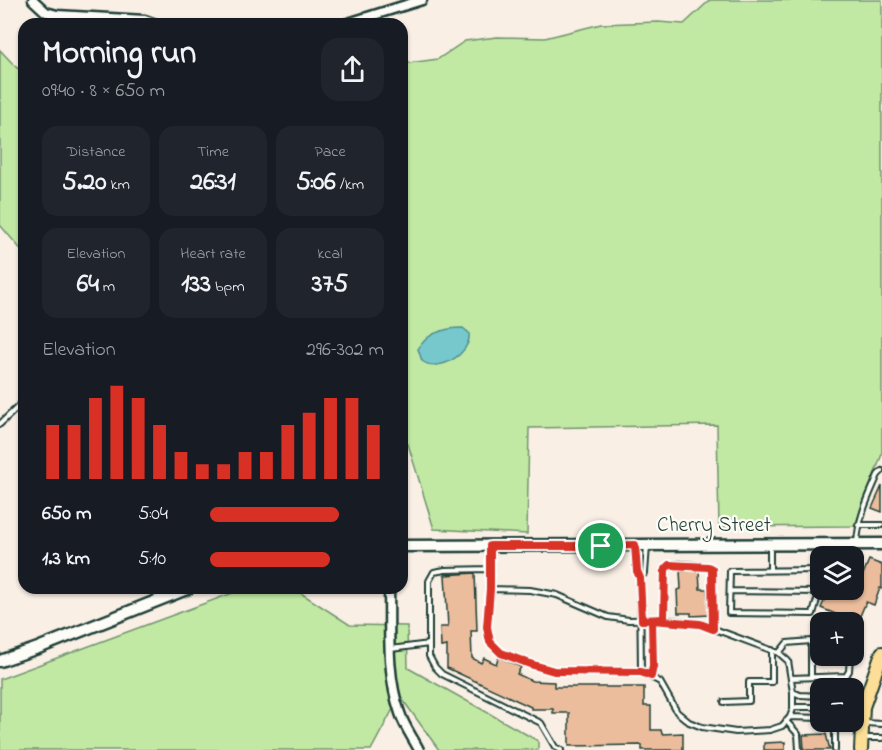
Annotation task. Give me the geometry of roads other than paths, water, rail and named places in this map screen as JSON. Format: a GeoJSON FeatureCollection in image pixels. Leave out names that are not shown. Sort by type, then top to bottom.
{"type":"FeatureCollection","features":[{"type":"Feature","properties":{"kind":"main road"},"geometry":{"type":"LineString","coordinates":[[864,694],[878,672],[882,652]]}},
{"type":"Feature","properties":{"kind":"street"},"geometry":{"type":"LineString","coordinates":[[33,0],[46,12],[57,15],[110,18]]}},
{"type":"Feature","properties":{"kind":"street"},"geometry":{"type":"LineString","coordinates":[[364,18],[422,0]]}},
{"type":"Feature","properties":{"kind":"street","name":"Cherry Street"},"geometry":{"type":"LineString","coordinates":[[408,546],[882,544]]}},
{"type":"Feature","properties":{"kind":"street"},"geometry":{"type":"LineString","coordinates":[[0,661],[174,594]]}},
{"type":"Feature","properties":{"kind":"street"},"geometry":{"type":"LineString","coordinates":[[389,594],[390,649],[395,698],[400,715],[419,750]]}},
{"type":"Feature","properties":{"kind":"lane"},"geometry":{"type":"LineString","coordinates":[[0,424],[18,407]]}},
{"type":"Feature","properties":{"kind":"lane"},"geometry":{"type":"LineString","coordinates":[[856,545],[858,525],[878,475],[882,471]]}},
{"type":"Feature","properties":{"kind":"lane"},"geometry":{"type":"LineString","coordinates":[[858,525],[882,525]]}},
{"type":"Feature","properties":{"kind":"lane"},"geometry":{"type":"LineString","coordinates":[[635,545],[637,571],[640,578],[642,620],[641,672]]}},
{"type":"Feature","properties":{"kind":"lane"},"geometry":{"type":"LineString","coordinates":[[770,545],[770,570]]}},
{"type":"Feature","properties":{"kind":"lane"},"geometry":{"type":"LineString","coordinates":[[490,546],[487,627],[490,642],[501,653],[554,671],[641,672],[660,682],[677,712],[689,722],[702,727],[736,732],[770,730],[782,726],[790,717],[793,709],[793,692],[788,661],[772,650],[700,624],[664,619],[608,617],[557,595],[530,590],[490,589]]}},
{"type":"Feature","properties":{"kind":"lane"},"geometry":{"type":"LineString","coordinates":[[640,578],[645,573],[647,546]]}},
{"type":"Feature","properties":{"kind":"lane"},"geometry":{"type":"LineString","coordinates":[[664,619],[665,569],[675,564],[708,567],[712,569],[713,577],[713,629]]}},
{"type":"Feature","properties":{"kind":"lane"},"geometry":{"type":"LineString","coordinates":[[489,569],[434,572],[429,581],[429,656],[442,674],[542,723],[555,747],[561,750]]}},
{"type":"Feature","properties":{"kind":"lane"},"geometry":{"type":"LineString","coordinates":[[810,570],[730,571],[729,613],[813,614],[817,600]]}},
{"type":"Feature","properties":{"kind":"lane"},"geometry":{"type":"LineString","coordinates":[[730,591],[810,590]]}},
{"type":"Feature","properties":{"kind":"lane"},"geometry":{"type":"LineString","coordinates":[[651,676],[653,666],[652,620]]}},
{"type":"Feature","properties":{"kind":"lane"},"geometry":{"type":"LineString","coordinates":[[779,653],[787,643],[810,641]]}},
{"type":"Feature","properties":{"kind":"lane"},"geometry":{"type":"LineString","coordinates":[[390,649],[429,644]]}},
{"type":"Feature","properties":{"kind":"lane"},"geometry":{"type":"LineString","coordinates":[[724,702],[749,701],[749,682],[772,682],[772,650]]}},
{"type":"Feature","properties":{"kind":"lane"},"geometry":{"type":"LineString","coordinates":[[811,666],[811,677]]}},
{"type":"Feature","properties":{"kind":"lane"},"geometry":{"type":"LineString","coordinates":[[791,678],[846,676],[849,666]]}},
{"type":"Feature","properties":{"kind":"lane"},"geometry":{"type":"LineString","coordinates":[[793,692],[810,696]]}},
{"type":"Feature","properties":{"kind":"lane"},"geometry":{"type":"LineString","coordinates":[[793,709],[810,707]]}},
{"type":"Feature","properties":{"kind":"lane"},"geometry":{"type":"LineString","coordinates":[[790,717],[810,718]]}},
{"type":"Feature","properties":{"kind":"lane"},"geometry":{"type":"LineString","coordinates":[[786,722],[798,734],[799,750]]}},
{"type":"Feature","properties":{"kind":"lane"},"geometry":{"type":"LineString","coordinates":[[860,734],[882,723]]}},
{"type":"Feature","properties":{"kind":"lane"},"geometry":{"type":"LineString","coordinates":[[835,732],[835,750]]}},
{"type":"Feature","properties":{"kind":"lane"},"geometry":{"type":"LineString","coordinates":[[860,734],[882,738]]}},
{"type":"Feature","properties":{"kind":"water"},"geometry":{"type":"Polygon","coordinates":[[[463,328],[469,333],[469,340],[460,354],[437,365],[422,361],[418,349],[426,339],[443,330],[463,328]]]}}]}
